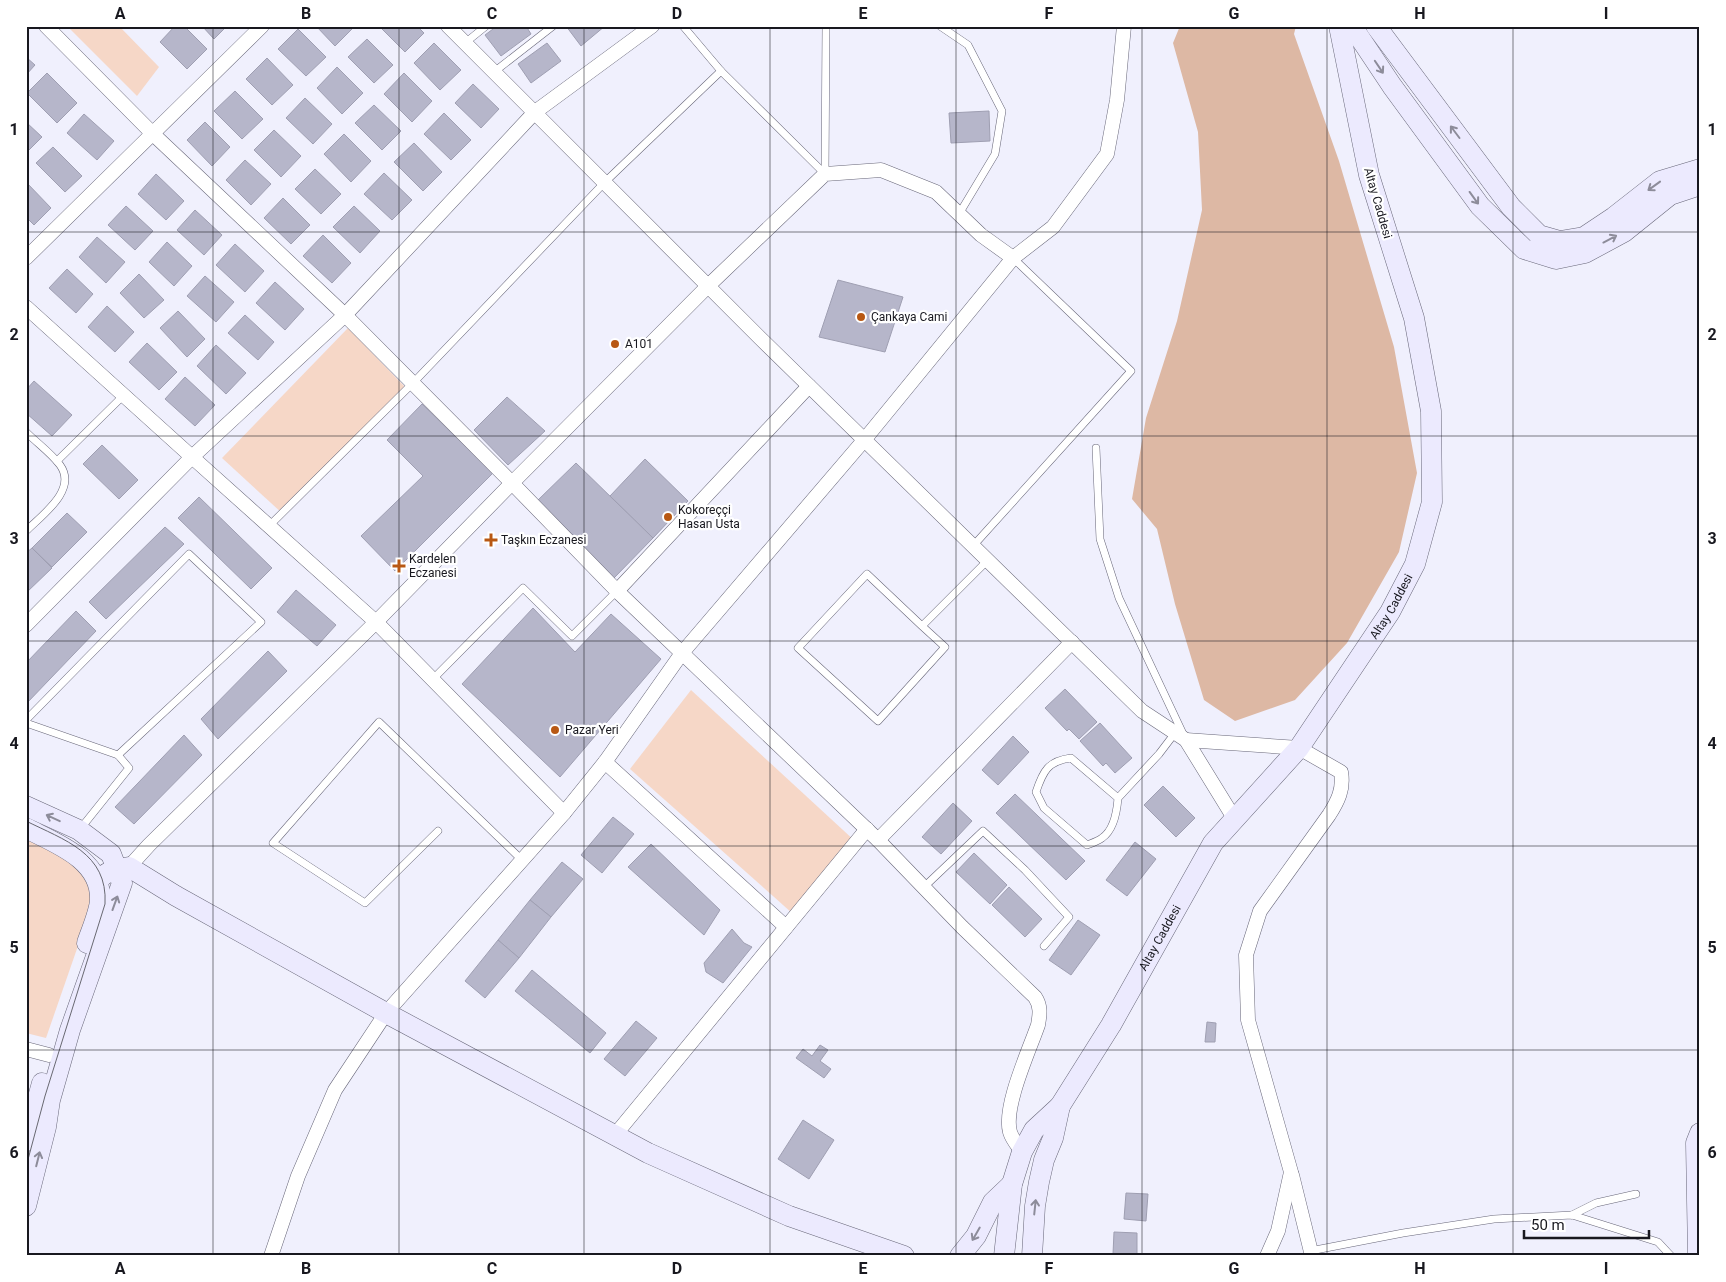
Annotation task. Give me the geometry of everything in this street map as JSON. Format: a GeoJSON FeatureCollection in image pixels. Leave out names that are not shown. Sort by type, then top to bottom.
{"type":"FeatureCollection","features":[{"type":"Feature","properties":{"kind":"main road","name":"Altay Caddesi"},"geometry":{"type":"LineString","coordinates":[[1004,1256],[1012,1184],[1022,1152],[1034,1130],[1060,1106],[1111,1025],[1214,843],[1234,818],[1299,748],[1390,612],[1415,564],[1432,502],[1432,411],[1414,318],[1369,175],[1339,26]]}},
{"type":"Feature","properties":{"kind":"main road"},"geometry":{"type":"LineString","coordinates":[[1352,26],[1392,86],[1480,206],[1524,248],[1556,258],[1585,253],[1624,232],[1670,196],[1700,185]]}},
{"type":"Feature","properties":{"kind":"main road"},"geometry":{"type":"LineString","coordinates":[[1376,26],[1511,207],[1538,235],[1560,242],[1584,237],[1614,217],[1660,181],[1700,169]]}},
{"type":"Feature","properties":{"kind":"main road"},"geometry":{"type":"LineString","coordinates":[[26,806],[79,830],[111,854],[123,868],[386,1013],[648,1153],[789,1216],[904,1256]]}},
{"type":"Feature","properties":{"kind":"main road"},"geometry":{"type":"LineString","coordinates":[[26,828],[70,850],[91,868],[98,881],[100,900],[49,1055],[26,1141]]}},
{"type":"Feature","properties":{"kind":"main road"},"geometry":{"type":"LineString","coordinates":[[98,881],[102,876],[123,868]]}},
{"type":"Feature","properties":{"kind":"main road"},"geometry":{"type":"LineString","coordinates":[[26,1206],[46,1127],[50,1100],[70,1030],[122,883],[123,868]]}},
{"type":"Feature","properties":{"kind":"main road","name":"Altay Caddesi"},"geometry":{"type":"LineString","coordinates":[[1032,1256],[1035,1206],[1039,1182],[1044,1160],[1053,1138],[1060,1106]]}},
{"type":"Feature","properties":{"kind":"main road"},"geometry":{"type":"LineString","coordinates":[[1698,1256],[1696,1144],[1700,1133]]}},
{"type":"Feature","properties":{"kind":"main road"},"geometry":{"type":"LineString","coordinates":[[960,1256],[976,1236],[993,1202],[1012,1184]]}},
{"type":"Feature","properties":{"kind":"street"},"geometry":{"type":"LineString","coordinates":[[46,26],[153,134],[413,383],[617,591],[867,829],[1034,997],[1039,1004],[1040,1015],[1038,1025],[1010,1104],[1008,1120],[1011,1133],[1022,1152]]}},
{"type":"Feature","properties":{"kind":"street"},"geometry":{"type":"LineString","coordinates":[[26,258],[262,26]]}},
{"type":"Feature","properties":{"kind":"street"},"geometry":{"type":"LineString","coordinates":[[448,26],[708,286],[1142,711],[1181,736],[1234,818]]}},
{"type":"Feature","properties":{"kind":"street"},"geometry":{"type":"LineString","coordinates":[[26,625],[192,457],[344,315],[535,112],[652,26]]}},
{"type":"Feature","properties":{"kind":"street"},"geometry":{"type":"LineString","coordinates":[[271,1256],[298,1176],[335,1090],[386,1013],[564,813],[605,762],[682,653],[865,439],[1014,258],[1053,227],[1107,154],[1117,100],[1124,26]]}},
{"type":"Feature","properties":{"kind":"street"},"geometry":{"type":"LineString","coordinates":[[123,868],[376,622],[512,482],[708,286],[825,174],[881,170],[936,192],[981,235],[1014,258]]}},
{"type":"Feature","properties":{"kind":"street"},"geometry":{"type":"LineString","coordinates":[[26,307],[376,622],[564,813]]}},
{"type":"Feature","properties":{"kind":"street"},"geometry":{"type":"LineString","coordinates":[[617,591],[810,386]]}},
{"type":"Feature","properties":{"kind":"street"},"geometry":{"type":"LineString","coordinates":[[878,840],[1072,642]]}},
{"type":"Feature","properties":{"kind":"street"},"geometry":{"type":"LineString","coordinates":[[1181,736],[1299,748],[1341,772],[1343,781],[1339,798],[1329,815],[1260,911],[1246,955],[1248,1020],[1291,1172],[1311,1254]]}},
{"type":"Feature","properties":{"kind":"street"},"geometry":{"type":"LineString","coordinates":[[605,762],[786,928]]}},
{"type":"Feature","properties":{"kind":"street"},"geometry":{"type":"LineString","coordinates":[[615,1135],[867,829]]}},
{"type":"Feature","properties":{"kind":"street"},"geometry":{"type":"LineString","coordinates":[[26,1050],[49,1055]]}},
{"type":"Feature","properties":{"kind":"street"},"geometry":{"type":"LineString","coordinates":[[1266,1256],[1278,1231],[1291,1172]]}},
{"type":"Feature","properties":{"kind":"lane"},"geometry":{"type":"LineString","coordinates":[[465,43],[486,26]]}},
{"type":"Feature","properties":{"kind":"lane"},"geometry":{"type":"LineString","coordinates":[[494,72],[553,26]]}},
{"type":"Feature","properties":{"kind":"lane"},"geometry":{"type":"LineString","coordinates":[[683,26],[721,71],[825,174]]}},
{"type":"Feature","properties":{"kind":"lane"},"geometry":{"type":"LineString","coordinates":[[825,174],[826,26]]}},
{"type":"Feature","properties":{"kind":"lane"},"geometry":{"type":"LineString","coordinates":[[940,26],[968,45],[1002,111],[995,154],[959,214]]}},
{"type":"Feature","properties":{"kind":"lane"},"geometry":{"type":"LineString","coordinates":[[269,526],[413,383],[604,182],[721,71]]}},
{"type":"Feature","properties":{"kind":"lane"},"geometry":{"type":"LineString","coordinates":[[973,546],[1131,371],[1014,258]]}},
{"type":"Feature","properties":{"kind":"lane"},"geometry":{"type":"LineString","coordinates":[[57,461],[124,395]]}},
{"type":"Feature","properties":{"kind":"lane"},"geometry":{"type":"LineString","coordinates":[[26,432],[57,461],[64,472],[65,478],[63,492],[59,498],[26,531]]}},
{"type":"Feature","properties":{"kind":"lane"},"geometry":{"type":"LineString","coordinates":[[1096,448],[1100,539],[1119,598],[1181,736],[1159,754],[1118,798],[1114,821],[1103,838],[1087,845],[1044,808],[1036,792],[1042,773],[1059,760],[1071,758],[1118,798]]}},
{"type":"Feature","properties":{"kind":"lane"},"geometry":{"type":"LineString","coordinates":[[79,830],[129,768],[118,755],[26,722],[189,554],[260,622],[118,755]]}},
{"type":"Feature","properties":{"kind":"lane"},"geometry":{"type":"LineString","coordinates":[[922,626],[988,560]]}},
{"type":"Feature","properties":{"kind":"lane"},"geometry":{"type":"LineString","coordinates":[[867,574],[922,626],[945,647],[878,721],[798,648],[867,574]]}},
{"type":"Feature","properties":{"kind":"lane"},"geometry":{"type":"LineString","coordinates":[[433,679],[523,588],[572,636],[617,591]]}},
{"type":"Feature","properties":{"kind":"lane"},"geometry":{"type":"LineString","coordinates":[[438,831],[365,903],[273,844],[379,722],[522,860]]}},
{"type":"Feature","properties":{"kind":"lane"},"geometry":{"type":"LineString","coordinates":[[924,887],[983,831],[1025,870],[1069,918],[1044,946]]}},
{"type":"Feature","properties":{"kind":"lane"},"geometry":{"type":"LineString","coordinates":[[1572,1215],[1596,1203],[1636,1194]]}},
{"type":"Feature","properties":{"kind":"lane"},"geometry":{"type":"LineString","coordinates":[[1311,1254],[1403,1234],[1494,1220],[1572,1215],[1658,1242],[1671,1256]]}},
{"type":"Feature","properties":{"kind":"shaded area"},"geometry":{"type":"Polygon","coordinates":[[[67,26],[119,26],[159,67],[137,96],[67,26]]]}},
{"type":"Feature","properties":{"kind":"shaded area"},"geometry":{"type":"Polygon","coordinates":[[[1180,26],[1296,26],[1294,34],[1339,161],[1394,347],[1417,473],[1399,552],[1347,643],[1295,700],[1235,721],[1204,700],[1175,604],[1157,529],[1132,499],[1146,418],[1177,321],[1202,210],[1198,132],[1173,43],[1180,26]]]}},
{"type":"Feature","properties":{"kind":"shaded area"},"geometry":{"type":"Polygon","coordinates":[[[348,328],[405,387],[283,514],[222,458],[348,328]]]}},
{"type":"Feature","properties":{"kind":"shaded area"},"geometry":{"type":"Polygon","coordinates":[[[691,690],[856,842],[792,913],[630,769],[691,690]]]}},
{"type":"Feature","properties":{"kind":"shaded area"},"geometry":{"type":"Polygon","coordinates":[[[26,837],[68,857],[81,869],[93,897],[87,920],[46,1038],[26,1033],[26,837]]]}},
{"type":"Feature","properties":{"kind":"building"},"geometry":{"type":"Polygon","coordinates":[[[175,26],[184,26],[207,49],[187,69],[160,42],[175,26]]]}},
{"type":"Feature","properties":{"kind":"building"},"geometry":{"type":"Polygon","coordinates":[[[202,26],[227,26],[214,39],[202,26]]]}},
{"type":"Feature","properties":{"kind":"building"},"geometry":{"type":"Polygon","coordinates":[[[316,26],[355,26],[335,46],[316,26]]]}},
{"type":"Feature","properties":{"kind":"building"},"geometry":{"type":"Polygon","coordinates":[[[379,26],[417,26],[424,33],[405,52],[379,26]]]}},
{"type":"Feature","properties":{"kind":"building"},"geometry":{"type":"Polygon","coordinates":[[[497,26],[526,26],[531,34],[501,56],[485,35],[497,26]]]}},
{"type":"Feature","properties":{"kind":"building"},"geometry":{"type":"Polygon","coordinates":[[[566,26],[605,26],[581,46],[566,26]]]}},
{"type":"Feature","properties":{"kind":"building"},"geometry":{"type":"Polygon","coordinates":[[[298,29],[326,57],[306,76],[278,49],[298,29]]]}},
{"type":"Feature","properties":{"kind":"building"},"geometry":{"type":"Polygon","coordinates":[[[367,39],[393,65],[374,83],[348,57],[367,39]]]}},
{"type":"Feature","properties":{"kind":"building"},"geometry":{"type":"Polygon","coordinates":[[[434,43],[461,70],[440,90],[414,63],[434,43]]]}},
{"type":"Feature","properties":{"kind":"building"},"geometry":{"type":"Polygon","coordinates":[[[547,43],[561,61],[531,83],[518,64],[547,43]]]}},
{"type":"Feature","properties":{"kind":"building"},"geometry":{"type":"Polygon","coordinates":[[[26,57],[35,65],[26,75],[26,57]]]}},
{"type":"Feature","properties":{"kind":"building"},"geometry":{"type":"Polygon","coordinates":[[[267,58],[293,85],[272,105],[246,79],[267,58]]]}},
{"type":"Feature","properties":{"kind":"building"},"geometry":{"type":"Polygon","coordinates":[[[337,67],[363,93],[342,114],[317,88],[337,67]]]}},
{"type":"Feature","properties":{"kind":"building"},"geometry":{"type":"Polygon","coordinates":[[[47,73],[77,103],[57,123],[27,93],[47,73]]]}},
{"type":"Feature","properties":{"kind":"building"},"geometry":{"type":"Polygon","coordinates":[[[404,73],[432,101],[412,122],[384,94],[404,73]]]}},
{"type":"Feature","properties":{"kind":"building"},"geometry":{"type":"Polygon","coordinates":[[[473,84],[499,109],[481,128],[455,103],[473,84]]]}},
{"type":"Feature","properties":{"kind":"building"},"geometry":{"type":"Polygon","coordinates":[[[235,91],[263,119],[242,139],[214,111],[235,91]]]}},
{"type":"Feature","properties":{"kind":"building"},"geometry":{"type":"Polygon","coordinates":[[[305,98],[332,124],[313,144],[286,118],[305,98]]]}},
{"type":"Feature","properties":{"kind":"building"},"geometry":{"type":"Polygon","coordinates":[[[374,105],[401,131],[382,150],[355,123],[374,105]]]}},
{"type":"Feature","properties":{"kind":"building"},"geometry":{"type":"Polygon","coordinates":[[[989,111],[990,141],[951,143],[949,113],[989,111]]]}},
{"type":"Feature","properties":{"kind":"building"},"geometry":{"type":"Polygon","coordinates":[[[444,113],[471,140],[451,160],[424,134],[444,113]]]}},
{"type":"Feature","properties":{"kind":"building"},"geometry":{"type":"Polygon","coordinates":[[[84,114],[114,141],[97,160],[67,133],[84,114]]]}},
{"type":"Feature","properties":{"kind":"building"},"geometry":{"type":"Polygon","coordinates":[[[26,122],[42,137],[26,153],[26,122]]]}},
{"type":"Feature","properties":{"kind":"building"},"geometry":{"type":"Polygon","coordinates":[[[205,122],[230,147],[212,166],[187,140],[205,122]]]}},
{"type":"Feature","properties":{"kind":"building"},"geometry":{"type":"Polygon","coordinates":[[[274,130],[301,156],[281,177],[254,150],[274,130]]]}},
{"type":"Feature","properties":{"kind":"building"},"geometry":{"type":"Polygon","coordinates":[[[344,134],[371,161],[351,182],[324,154],[344,134]]]}},
{"type":"Feature","properties":{"kind":"building"},"geometry":{"type":"Polygon","coordinates":[[[414,143],[442,172],[423,191],[394,162],[414,143]]]}},
{"type":"Feature","properties":{"kind":"building"},"geometry":{"type":"Polygon","coordinates":[[[53,147],[82,176],[65,192],[36,163],[53,147]]]}},
{"type":"Feature","properties":{"kind":"building"},"geometry":{"type":"Polygon","coordinates":[[[245,160],[271,184],[251,205],[226,180],[245,160]]]}},
{"type":"Feature","properties":{"kind":"building"},"geometry":{"type":"Polygon","coordinates":[[[315,169],[341,194],[321,214],[295,189],[315,169]]]}},
{"type":"Feature","properties":{"kind":"building"},"geometry":{"type":"Polygon","coordinates":[[[384,173],[412,200],[392,220],[364,194],[384,173]]]}},
{"type":"Feature","properties":{"kind":"building"},"geometry":{"type":"Polygon","coordinates":[[[156,174],[184,201],[166,220],[138,194],[156,174]]]}},
{"type":"Feature","properties":{"kind":"building"},"geometry":{"type":"Polygon","coordinates":[[[26,182],[51,208],[34,225],[26,217],[26,182]]]}},
{"type":"Feature","properties":{"kind":"building"},"geometry":{"type":"Polygon","coordinates":[[[283,198],[310,225],[291,244],[264,218],[283,198]]]}},
{"type":"Feature","properties":{"kind":"building"},"geometry":{"type":"Polygon","coordinates":[[[126,206],[153,231],[135,250],[108,225],[126,206]]]}},
{"type":"Feature","properties":{"kind":"building"},"geometry":{"type":"Polygon","coordinates":[[[354,206],[380,231],[360,253],[333,227],[354,206]]]}},
{"type":"Feature","properties":{"kind":"building"},"geometry":{"type":"Polygon","coordinates":[[[195,210],[222,235],[204,255],[177,230],[195,210]]]}},
{"type":"Feature","properties":{"kind":"building"},"geometry":{"type":"Polygon","coordinates":[[[323,235],[351,263],[332,283],[303,256],[323,235]]]}},
{"type":"Feature","properties":{"kind":"building"},"geometry":{"type":"Polygon","coordinates":[[[97,237],[125,262],[106,283],[79,257],[97,237]]]}},
{"type":"Feature","properties":{"kind":"building"},"geometry":{"type":"Polygon","coordinates":[[[167,242],[192,266],[174,286],[149,262],[167,242]]]}},
{"type":"Feature","properties":{"kind":"building"},"geometry":{"type":"Polygon","coordinates":[[[235,244],[264,271],[245,292],[216,265],[235,244]]]}},
{"type":"Feature","properties":{"kind":"building"},"geometry":{"type":"Polygon","coordinates":[[[67,269],[93,294],[76,313],[49,288],[67,269]]]}},
{"type":"Feature","properties":{"kind":"building"},"geometry":{"type":"Polygon","coordinates":[[[139,274],[164,300],[144,318],[120,293],[139,274]]]}},
{"type":"Feature","properties":{"kind":"building"},"geometry":{"type":"Polygon","coordinates":[[[205,276],[234,302],[216,322],[187,296],[205,276]]]}},
{"type":"Feature","properties":{"kind":"building","name":"Çankaya Cami"},"geometry":{"type":"Polygon","coordinates":[[[838,280],[903,297],[885,352],[819,337],[838,280]]]}},
{"type":"Feature","properties":{"kind":"building"},"geometry":{"type":"Polygon","coordinates":[[[275,282],[304,309],[285,330],[256,303],[275,282]]]}},
{"type":"Feature","properties":{"kind":"building"},"geometry":{"type":"Polygon","coordinates":[[[107,306],[134,332],[115,352],[88,327],[107,306]]]}},
{"type":"Feature","properties":{"kind":"building"},"geometry":{"type":"Polygon","coordinates":[[[178,311],[205,339],[187,357],[160,328],[178,311]]]}},
{"type":"Feature","properties":{"kind":"building"},"geometry":{"type":"Polygon","coordinates":[[[245,315],[274,342],[258,360],[228,333],[245,315]]]}},
{"type":"Feature","properties":{"kind":"building"},"geometry":{"type":"Polygon","coordinates":[[[147,343],[177,372],[159,390],[129,362],[147,343]]]}},
{"type":"Feature","properties":{"kind":"building"},"geometry":{"type":"Polygon","coordinates":[[[216,345],[246,373],[226,394],[197,366],[216,345]]]}},
{"type":"Feature","properties":{"kind":"building"},"geometry":{"type":"Polygon","coordinates":[[[185,377],[215,405],[195,426],[165,399],[185,377]]]}},
{"type":"Feature","properties":{"kind":"building"},"geometry":{"type":"Polygon","coordinates":[[[34,381],[72,415],[52,436],[26,413],[26,390],[34,381]]]}},
{"type":"Feature","properties":{"kind":"building"},"geometry":{"type":"Polygon","coordinates":[[[507,397],[545,431],[508,465],[474,430],[507,397]]]}},
{"type":"Feature","properties":{"kind":"building"},"geometry":{"type":"Polygon","coordinates":[[[422,404],[493,473],[395,571],[361,536],[423,476],[387,440],[422,404]]]}},
{"type":"Feature","properties":{"kind":"building"},"geometry":{"type":"Polygon","coordinates":[[[102,445],[138,480],[119,499],[83,464],[102,445]]]}},
{"type":"Feature","properties":{"kind":"building"},"geometry":{"type":"Polygon","coordinates":[[[645,459],[688,501],[653,538],[610,496],[645,459]]]}},
{"type":"Feature","properties":{"kind":"building"},"geometry":{"type":"Polygon","coordinates":[[[576,463],[653,538],[614,578],[537,501],[576,463]]]}},
{"type":"Feature","properties":{"kind":"building"},"geometry":{"type":"Polygon","coordinates":[[[199,497],[272,568],[251,589],[178,518],[199,497]]]}},
{"type":"Feature","properties":{"kind":"building"},"geometry":{"type":"Polygon","coordinates":[[[67,513],[87,532],[52,567],[32,548],[67,513]]]}},
{"type":"Feature","properties":{"kind":"building"},"geometry":{"type":"Polygon","coordinates":[[[165,527],[184,544],[106,619],[89,602],[165,527]]]}},
{"type":"Feature","properties":{"kind":"building"},"geometry":{"type":"Polygon","coordinates":[[[32,548],[52,568],[26,593],[26,553],[32,548]]]}},
{"type":"Feature","properties":{"kind":"building"},"geometry":{"type":"Polygon","coordinates":[[[296,590],[336,625],[317,646],[277,612],[296,590]]]}},
{"type":"Feature","properties":{"kind":"building","name":"Pazar Yeri"},"geometry":{"type":"Polygon","coordinates":[[[533,608],[575,652],[611,614],[661,659],[560,777],[462,684],[533,608]]]}},
{"type":"Feature","properties":{"kind":"building"},"geometry":{"type":"Polygon","coordinates":[[[76,611],[96,631],[26,704],[26,663],[76,611]]]}},
{"type":"Feature","properties":{"kind":"building"},"geometry":{"type":"Polygon","coordinates":[[[268,651],[287,671],[218,739],[201,719],[268,651]]]}},
{"type":"Feature","properties":{"kind":"building"},"geometry":{"type":"Polygon","coordinates":[[[1065,689],[1097,722],[1079,739],[1069,729],[1067,731],[1045,708],[1065,689]]]}},
{"type":"Feature","properties":{"kind":"building"},"geometry":{"type":"Polygon","coordinates":[[[1100,723],[1132,758],[1115,773],[1106,763],[1103,766],[1080,741],[1100,723]]]}},
{"type":"Feature","properties":{"kind":"building"},"geometry":{"type":"Polygon","coordinates":[[[184,735],[202,755],[134,824],[115,807],[184,735]]]}},
{"type":"Feature","properties":{"kind":"building"},"geometry":{"type":"Polygon","coordinates":[[[1013,736],[1029,752],[998,785],[982,770],[1013,736]]]}},
{"type":"Feature","properties":{"kind":"building"},"geometry":{"type":"Polygon","coordinates":[[[1163,786],[1195,818],[1176,837],[1144,805],[1163,786]]]}},
{"type":"Feature","properties":{"kind":"building"},"geometry":{"type":"Polygon","coordinates":[[[1015,794],[1085,861],[1066,880],[996,813],[1015,794]]]}},
{"type":"Feature","properties":{"kind":"building"},"geometry":{"type":"Polygon","coordinates":[[[953,803],[972,821],[941,854],[922,837],[953,803]]]}},
{"type":"Feature","properties":{"kind":"building"},"geometry":{"type":"Polygon","coordinates":[[[613,817],[634,834],[602,873],[581,855],[613,817]]]}},
{"type":"Feature","properties":{"kind":"building"},"geometry":{"type":"Polygon","coordinates":[[[1135,842],[1156,859],[1127,896],[1106,880],[1135,842]]]}},
{"type":"Feature","properties":{"kind":"building"},"geometry":{"type":"Polygon","coordinates":[[[651,844],[720,910],[704,935],[628,867],[651,844]]]}},
{"type":"Feature","properties":{"kind":"building"},"geometry":{"type":"Polygon","coordinates":[[[974,853],[1007,885],[990,904],[956,872],[974,853]]]}},
{"type":"Feature","properties":{"kind":"building"},"geometry":{"type":"Polygon","coordinates":[[[562,862],[583,879],[551,917],[530,900],[562,862]]]}},
{"type":"Feature","properties":{"kind":"building"},"geometry":{"type":"Polygon","coordinates":[[[1009,887],[1042,919],[1025,937],[992,905],[1009,887]]]}},
{"type":"Feature","properties":{"kind":"building"},"geometry":{"type":"Polygon","coordinates":[[[530,900],[551,917],[519,958],[498,940],[530,900]]]}},
{"type":"Feature","properties":{"kind":"building"},"geometry":{"type":"Polygon","coordinates":[[[1078,920],[1100,935],[1071,975],[1049,960],[1078,920]]]}},
{"type":"Feature","properties":{"kind":"building"},"geometry":{"type":"Polygon","coordinates":[[[732,929],[744,943],[752,947],[723,983],[706,972],[704,963],[732,929]]]}},
{"type":"Feature","properties":{"kind":"building"},"geometry":{"type":"Polygon","coordinates":[[[498,940],[519,958],[485,998],[465,981],[498,940]]]}},
{"type":"Feature","properties":{"kind":"building"},"geometry":{"type":"Polygon","coordinates":[[[532,970],[606,1033],[590,1053],[515,991],[532,970]]]}},
{"type":"Feature","properties":{"kind":"building"},"geometry":{"type":"Polygon","coordinates":[[[636,1021],[657,1038],[625,1076],[604,1059],[636,1021]]]}},
{"type":"Feature","properties":{"kind":"building"},"geometry":{"type":"Polygon","coordinates":[[[1207,1022],[1216,1023],[1215,1042],[1205,1042],[1207,1022]]]}},
{"type":"Feature","properties":{"kind":"building"},"geometry":{"type":"Polygon","coordinates":[[[820,1045],[828,1050],[820,1061],[831,1069],[824,1078],[796,1058],[803,1049],[812,1056],[820,1045]]]}},
{"type":"Feature","properties":{"kind":"building"},"geometry":{"type":"Polygon","coordinates":[[[803,1120],[834,1140],[809,1179],[778,1159],[803,1120]]]}},
{"type":"Feature","properties":{"kind":"building"},"geometry":{"type":"Polygon","coordinates":[[[1126,1193],[1148,1194],[1146,1221],[1124,1219],[1126,1193]]]}},
{"type":"Feature","properties":{"kind":"building"},"geometry":{"type":"Polygon","coordinates":[[[1114,1232],[1137,1233],[1137,1255],[1113,1254],[1114,1232]]]}},
{"type":"Feature","properties":{"kind":"tram line"},"geometry":{"type":"LineString","coordinates":[[26,821],[68,842],[81,850],[91,860],[99,872],[104,887],[105,904],[45,1096],[26,1167]]}},
{"type":"Feature","properties":{"kind":"place","name":"Çankaya Cami"},"geometry":{"type":"Point","coordinates":[861,317]}},
{"type":"Feature","properties":{"kind":"place","name":"A101"},"geometry":{"type":"Point","coordinates":[615,344]}},
{"type":"Feature","properties":{"kind":"place","name":"Kokoreççi Hasan Usta"},"geometry":{"type":"Point","coordinates":[668,517]}},
{"type":"Feature","properties":{"kind":"place","name":"Taşkın Eczanesi"},"geometry":{"type":"Point","coordinates":[491,540]}},
{"type":"Feature","properties":{"kind":"place","name":"Kardelen Eczanesi"},"geometry":{"type":"Point","coordinates":[399,566]}},
{"type":"Feature","properties":{"kind":"place","name":"Pazar Yeri"},"geometry":{"type":"Point","coordinates":[555,730]}}]}
